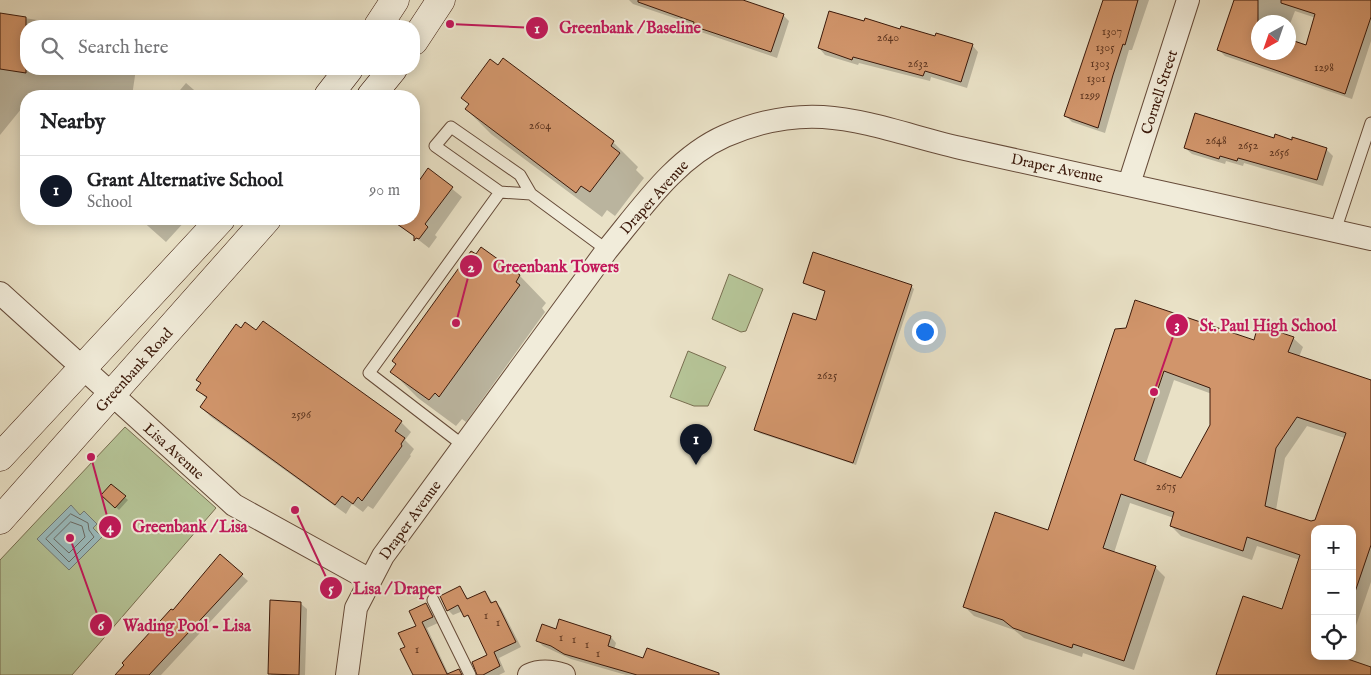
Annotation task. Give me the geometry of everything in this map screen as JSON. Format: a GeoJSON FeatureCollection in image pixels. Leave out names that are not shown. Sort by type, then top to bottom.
{"type":"FeatureCollection","features":[{"type":"Feature","properties":{"kind":"main road"},"geometry":{"type":"LineString","coordinates":[[382,20],[395,0]]}},
{"type":"Feature","properties":{"kind":"main road"},"geometry":{"type":"LineString","coordinates":[[420,32],[441,0]]}},
{"type":"Feature","properties":{"kind":"main road"},"geometry":{"type":"LineString","coordinates":[[333,90],[344,75]]}},
{"type":"Feature","properties":{"kind":"main road"},"geometry":{"type":"LineString","coordinates":[[376,90],[388,75]]}},
{"type":"Feature","properties":{"kind":"main road"},"geometry":{"type":"LineString","coordinates":[[0,458],[215,225]]}},
{"type":"Feature","properties":{"kind":"main road","name":"Greenbank Road"},"geometry":{"type":"LineString","coordinates":[[0,520],[262,225]]}},
{"type":"Feature","properties":{"kind":"street","name":"Cornell Street"},"geometry":{"type":"LineString","coordinates":[[1129,184],[1188,0]]}},
{"type":"Feature","properties":{"kind":"street","name":"Draper Avenue"},"geometry":{"type":"LineString","coordinates":[[347,675],[356,608],[383,556],[607,250],[645,203],[686,159],[725,136],[766,122],[797,117],[824,117],[849,121],[964,149],[1371,239]]}},
{"type":"Feature","properties":{"kind":"street","name":"Lisa Avenue"},"geometry":{"type":"LineString","coordinates":[[0,293],[111,396],[234,504],[370,580]]}},
{"type":"Feature","properties":{"kind":"street"},"geometry":{"type":"LineString","coordinates":[[529,675],[535,672],[554,672],[564,675]]}},
{"type":"Feature","properties":{"kind":"lane"},"geometry":{"type":"LineString","coordinates":[[1335,231],[1371,123]]}},
{"type":"Feature","properties":{"kind":"lane"},"geometry":{"type":"LineString","coordinates":[[531,194],[500,192],[435,146],[451,127],[520,175],[531,194],[607,250]]}},
{"type":"Feature","properties":{"kind":"lane"},"geometry":{"type":"LineString","coordinates":[[464,446],[369,373],[500,192]]}},
{"type":"Feature","properties":{"kind":"lane"},"geometry":{"type":"LineString","coordinates":[[433,600],[470,675]]}},
{"type":"Feature","properties":{"kind":"green space"},"geometry":{"type":"Polygon","coordinates":[[[729,274],[763,289],[746,331],[741,332],[712,319],[729,274]]]}},
{"type":"Feature","properties":{"kind":"green space"},"geometry":{"type":"Polygon","coordinates":[[[688,351],[726,367],[708,406],[694,406],[670,397],[688,351]]]}},
{"type":"Feature","properties":{"kind":"green space"},"geometry":{"type":"Polygon","coordinates":[[[125,427],[216,508],[72,675],[0,675],[0,560],[125,427]]]}},
{"type":"Feature","properties":{"kind":"water"},"geometry":{"type":"Polygon","coordinates":[[[71,505],[80,515],[84,511],[97,524],[93,528],[102,537],[69,570],[37,539],[71,505]]]}},
{"type":"Feature","properties":{"kind":"building"},"geometry":{"type":"Polygon","coordinates":[[[638,0],[743,0],[784,14],[771,52],[693,26],[694,22],[638,2],[638,0]]]}},
{"type":"Feature","properties":{"kind":"building"},"geometry":{"type":"Polygon","coordinates":[[[1103,0],[1138,0],[1098,128],[1064,116],[1103,0]]]}},
{"type":"Feature","properties":{"kind":"building"},"geometry":{"type":"Polygon","coordinates":[[[1234,0],[1258,0],[1258,15],[1251,15],[1251,60],[1296,60],[1296,42],[1306,45],[1315,14],[1281,3],[1281,0],[1371,0],[1371,17],[1345,94],[1217,50],[1234,0]]]}},
{"type":"Feature","properties":{"kind":"building"},"geometry":{"type":"Polygon","coordinates":[[[829,11],[864,21],[865,18],[900,29],[901,26],[935,36],[936,33],[973,44],[961,82],[925,71],[923,76],[853,57],[852,60],[818,48],[829,11]]]}},
{"type":"Feature","properties":{"kind":"building"},"geometry":{"type":"Polygon","coordinates":[[[0,13],[26,17],[26,20],[20,20],[20,72],[0,69],[0,13]]]}},
{"type":"Feature","properties":{"kind":"building"},"geometry":{"type":"Polygon","coordinates":[[[503,58],[614,141],[611,146],[620,153],[590,192],[581,186],[576,193],[465,109],[469,104],[461,98],[490,59],[498,65],[503,58]]]}},
{"type":"Feature","properties":{"kind":"building"},"geometry":{"type":"Polygon","coordinates":[[[1195,113],[1274,138],[1275,134],[1292,140],[1292,137],[1327,148],[1317,180],[1238,158],[1237,161],[1220,156],[1219,159],[1184,148],[1195,113]]]}},
{"type":"Feature","properties":{"kind":"building"},"geometry":{"type":"Polygon","coordinates":[[[428,168],[453,187],[425,224],[428,227],[419,239],[416,238],[414,241],[414,236],[398,225],[420,225],[420,179],[428,168]]]}},
{"type":"Feature","properties":{"kind":"building"},"geometry":{"type":"Polygon","coordinates":[[[481,247],[520,275],[516,282],[520,285],[439,397],[435,393],[429,400],[390,372],[396,364],[392,361],[471,251],[476,254],[481,247]]]}},
{"type":"Feature","properties":{"kind":"building"},"geometry":{"type":"Polygon","coordinates":[[[813,252],[912,285],[853,463],[754,430],[793,313],[816,320],[825,291],[803,283],[813,252]]]}},
{"type":"Feature","properties":{"kind":"building"},"geometry":{"type":"Polygon","coordinates":[[[1135,300],[1254,340],[1258,325],[1294,337],[1288,352],[1371,380],[1371,545],[1356,589],[1356,525],[1311,525],[1311,660],[1351,660],[1371,667],[1371,675],[1216,675],[1243,596],[1282,609],[1300,555],[1247,537],[1243,551],[1170,526],[1174,512],[1121,494],[1103,548],[1156,566],[1124,661],[1073,644],[1072,648],[1013,628],[1003,620],[963,607],[995,512],[1048,530],[1115,329],[1126,328],[1135,300]],[[1164,371],[1134,460],[1181,478],[1210,425],[1210,388],[1164,371]],[[1297,417],[1276,448],[1265,506],[1311,521],[1315,520],[1346,433],[1297,417]]]}},
{"type":"Feature","properties":{"kind":"building"},"geometry":{"type":"Polygon","coordinates":[[[263,321],[402,421],[395,431],[405,438],[401,444],[402,446],[362,501],[358,497],[353,504],[342,496],[335,505],[200,407],[207,397],[196,390],[201,383],[196,380],[236,324],[241,328],[245,322],[256,330],[263,321]]]}},
{"type":"Feature","properties":{"kind":"building"},"geometry":{"type":"Polygon","coordinates":[[[111,484],[126,496],[115,508],[101,495],[111,484]]]}},
{"type":"Feature","properties":{"kind":"building"},"geometry":{"type":"Polygon","coordinates":[[[220,554],[243,574],[149,675],[115,675],[124,665],[122,663],[171,609],[173,610],[220,554]]]}},
{"type":"Feature","properties":{"kind":"building"},"geometry":{"type":"Polygon","coordinates":[[[460,586],[467,599],[485,591],[491,603],[496,601],[516,642],[494,652],[500,666],[483,675],[477,675],[472,662],[487,655],[468,615],[464,617],[458,605],[447,611],[440,596],[460,586]]]}},
{"type":"Feature","properties":{"kind":"building"},"geometry":{"type":"Polygon","coordinates":[[[270,600],[301,602],[299,675],[268,674],[270,600]]]}},
{"type":"Feature","properties":{"kind":"building"},"geometry":{"type":"Polygon","coordinates":[[[426,603],[433,617],[422,622],[447,674],[459,669],[462,675],[413,675],[400,649],[405,647],[398,633],[416,626],[409,611],[426,603]]]}},
{"type":"Feature","properties":{"kind":"building"},"geometry":{"type":"Polygon","coordinates":[[[559,619],[611,636],[608,646],[643,658],[647,648],[719,673],[719,675],[637,675],[564,654],[551,646],[536,641],[542,624],[556,629],[559,619]]]}},
{"type":"Feature","properties":{"kind":"place","name":"Greenbank / Baseline"},"geometry":{"type":"Point","coordinates":[450,24]}},
{"type":"Feature","properties":{"kind":"place","name":"Greenbank Towers"},"geometry":{"type":"Point","coordinates":[456,323]}},
{"type":"Feature","properties":{"kind":"place","name":"St. Paul High School"},"geometry":{"type":"Point","coordinates":[1154,392]}},
{"type":"Feature","properties":{"kind":"place","name":"Greenbank / Lisa"},"geometry":{"type":"Point","coordinates":[91,457]}},
{"type":"Feature","properties":{"kind":"place","name":"Grant Alternative School"},"geometry":{"type":"Point","coordinates":[696,465]}},
{"type":"Feature","properties":{"kind":"place","name":"Lisa / Draper"},"geometry":{"type":"Point","coordinates":[295,510]}},
{"type":"Feature","properties":{"kind":"place","name":"Wading Pool - Lisa"},"geometry":{"type":"Point","coordinates":[70,538]}}]}
